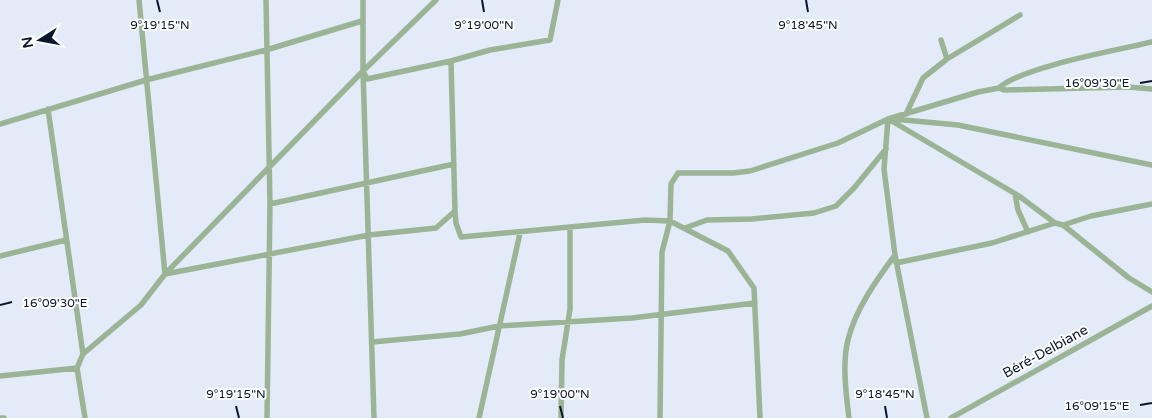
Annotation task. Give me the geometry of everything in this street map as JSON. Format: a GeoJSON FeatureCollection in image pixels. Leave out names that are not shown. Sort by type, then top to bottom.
{"type":"FeatureCollection","features":[{"type":"Feature","properties":{"kind":"street"},"geometry":{"type":"LineString","coordinates":[[139,0],[165,274]]}},
{"type":"Feature","properties":{"kind":"street"},"geometry":{"type":"LineString","coordinates":[[266,0],[270,204],[267,418]]}},
{"type":"Feature","properties":{"kind":"street"},"geometry":{"type":"LineString","coordinates":[[363,0],[363,71],[374,418]]}},
{"type":"Feature","properties":{"kind":"street"},"geometry":{"type":"LineString","coordinates":[[82,354],[141,305],[165,274],[363,71],[436,0]]}},
{"type":"Feature","properties":{"kind":"street"},"geometry":{"type":"LineString","coordinates":[[363,71],[367,79],[452,61],[490,50],[530,45],[550,40],[558,0]]}},
{"type":"Feature","properties":{"kind":"street"},"geometry":{"type":"LineString","coordinates":[[906,114],[923,78],[947,58],[1020,15]]}},
{"type":"Feature","properties":{"kind":"street"},"geometry":{"type":"LineString","coordinates":[[0,124],[146,80],[266,50],[362,20]]}},
{"type":"Feature","properties":{"kind":"street"},"geometry":{"type":"LineString","coordinates":[[941,40],[947,58]]}},
{"type":"Feature","properties":{"kind":"street"},"geometry":{"type":"LineString","coordinates":[[660,418],[662,252],[670,221],[671,184],[678,173],[734,173],[750,171],[838,143],[888,119],[998,88],[1005,82],[1047,67],[1152,42]]}},
{"type":"Feature","properties":{"kind":"street"},"geometry":{"type":"LineString","coordinates":[[452,61],[455,211],[456,223],[461,237],[645,220],[670,221],[728,251],[754,288],[760,418]]}},
{"type":"Feature","properties":{"kind":"street"},"geometry":{"type":"LineString","coordinates":[[998,88],[1004,90],[1128,87],[1152,89]]}},
{"type":"Feature","properties":{"kind":"street"},"geometry":{"type":"LineString","coordinates":[[48,109],[82,354],[77,368],[86,418]]}},
{"type":"Feature","properties":{"kind":"street"},"geometry":{"type":"LineString","coordinates":[[888,119],[884,169],[896,263],[927,418]]}},
{"type":"Feature","properties":{"kind":"street"},"geometry":{"type":"LineString","coordinates":[[888,119],[958,125],[1152,165]]}},
{"type":"Feature","properties":{"kind":"street"},"geometry":{"type":"LineString","coordinates":[[888,119],[965,162],[1015,194],[1055,223],[1063,225],[1129,278],[1152,292]]}},
{"type":"Feature","properties":{"kind":"street"},"geometry":{"type":"LineString","coordinates":[[685,228],[707,220],[752,219],[814,213],[836,206],[886,149]]}},
{"type":"Feature","properties":{"kind":"street"},"geometry":{"type":"LineString","coordinates":[[270,204],[367,181],[454,164]]}},
{"type":"Feature","properties":{"kind":"street"},"geometry":{"type":"LineString","coordinates":[[1015,194],[1018,210],[1028,232]]}},
{"type":"Feature","properties":{"kind":"street"},"geometry":{"type":"LineString","coordinates":[[1063,225],[1091,216],[1152,204]]}},
{"type":"Feature","properties":{"kind":"street"},"geometry":{"type":"LineString","coordinates":[[165,274],[369,235],[436,228],[455,211]]}},
{"type":"Feature","properties":{"kind":"street"},"geometry":{"type":"LineString","coordinates":[[896,263],[987,244],[1055,223]]}},
{"type":"Feature","properties":{"kind":"street"},"geometry":{"type":"LineString","coordinates":[[561,418],[562,360],[570,309],[570,227]]}},
{"type":"Feature","properties":{"kind":"street"},"geometry":{"type":"LineString","coordinates":[[479,418],[520,233]]}},
{"type":"Feature","properties":{"kind":"street"},"geometry":{"type":"LineString","coordinates":[[0,256],[66,240]]}},
{"type":"Feature","properties":{"kind":"street"},"geometry":{"type":"LineString","coordinates":[[849,418],[846,367],[848,340],[869,291],[895,255]]}},
{"type":"Feature","properties":{"kind":"street"},"geometry":{"type":"LineString","coordinates":[[372,342],[460,334],[499,326],[568,324],[601,319],[662,315],[755,303]]}},
{"type":"Feature","properties":{"kind":"street","name":"Béré-Delbiane"},"geometry":{"type":"LineString","coordinates":[[951,418],[1152,306]]}},
{"type":"Feature","properties":{"kind":"street"},"geometry":{"type":"LineString","coordinates":[[0,376],[77,368]]}}]}
